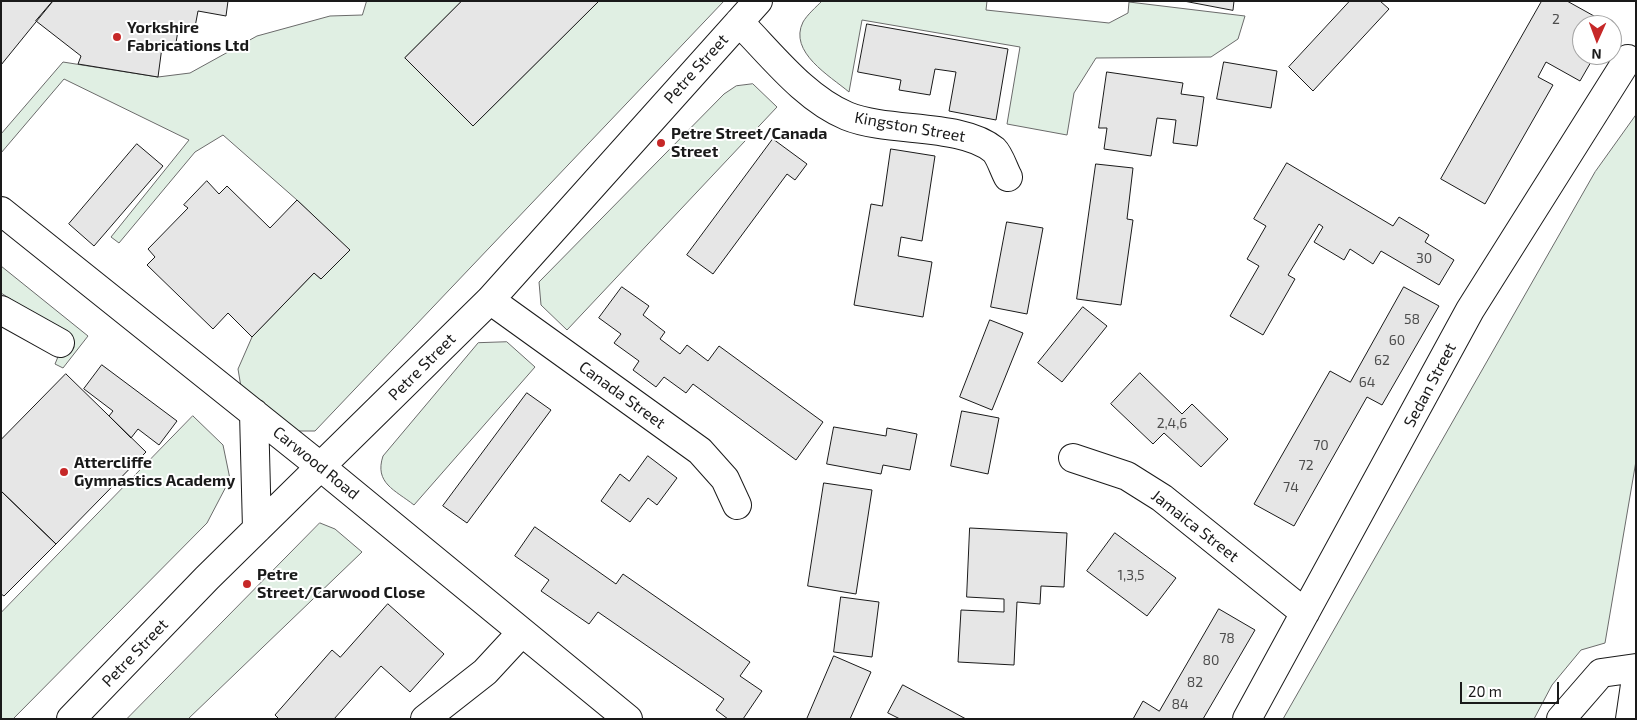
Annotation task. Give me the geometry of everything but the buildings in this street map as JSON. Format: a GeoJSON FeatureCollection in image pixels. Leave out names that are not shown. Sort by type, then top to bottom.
{"type":"FeatureCollection","features":[{"type":"Feature","properties":{"kind":"street","name":"Petre Street"},"geometry":{"type":"LineString","coordinates":[[71,719],[257,529],[490,300],[758,1]]}},
{"type":"Feature","properties":{"kind":"street","name":"Kingston Street"},"geometry":{"type":"LineString","coordinates":[[739,22],[821,102],[847,116],[874,124],[968,136],[995,151],[1008,177]]}},
{"type":"Feature","properties":{"kind":"street","name":"Sedan Street"},"geometry":{"type":"LineString","coordinates":[[1246,719],[1470,310],[1628,59]]}},
{"type":"Feature","properties":{"kind":"street","name":"Carwood Road"},"geometry":{"type":"LineString","coordinates":[[1,211],[321,467],[628,719]]}},
{"type":"Feature","properties":{"kind":"street","name":"Canada Street"},"geometry":{"type":"LineString","coordinates":[[490,300],[700,451],[725,479],[737,505]]}},
{"type":"Feature","properties":{"kind":"street"},"geometry":{"type":"LineString","coordinates":[[1,310],[60,343]]}},
{"type":"Feature","properties":{"kind":"street"},"geometry":{"type":"LineString","coordinates":[[254,413],[257,529]]}},
{"type":"Feature","properties":{"kind":"street","name":"Jamaica Street"},"geometry":{"type":"LineString","coordinates":[[1073,458],[1127,476],[1162,498],[1305,612]]}},
{"type":"Feature","properties":{"kind":"street"},"geometry":{"type":"LineString","coordinates":[[425,719],[485,672],[522,632]]}},
{"type":"Feature","properties":{"kind":"street"},"geometry":{"type":"LineString","coordinates":[[1561,719],[1601,673],[1636,668]]}},
{"type":"Feature","properties":{"kind":"street"},"geometry":{"type":"LineString","coordinates":[[1630,719],[1636,678]]}},
{"type":"Feature","properties":{"kind":"green space"},"geometry":{"type":"Polygon","coordinates":[[[367,1],[462,1],[405,58],[473,126],[599,1],[724,1],[315,431],[296,431],[241,387],[238,369],[252,337],[314,273],[321,279],[349,250],[297,200],[223,135],[195,152],[119,243],[111,237],[189,140],[64,79],[1,153],[1,134],[63,62],[158,77],[190,73],[257,36],[330,16],[362,15],[367,1]]]}},
{"type":"Feature","properties":{"kind":"green space"},"geometry":{"type":"Polygon","coordinates":[[[822,1],[987,1],[986,10],[1109,23],[1128,13],[1129,2],[1245,16],[1238,39],[1211,57],[1096,58],[1074,93],[1067,135],[1007,124],[1020,47],[862,20],[849,92],[813,62],[801,43],[800,33],[803,22],[822,1]]]}},
{"type":"Feature","properties":{"kind":"green space"},"geometry":{"type":"Polygon","coordinates":[[[753,84],[777,107],[567,330],[541,305],[539,282],[724,94],[736,86],[753,84]]]}},
{"type":"Feature","properties":{"kind":"green space"},"geometry":{"type":"Polygon","coordinates":[[[1636,115],[1636,461],[1605,643],[1581,650],[1552,685],[1534,719],[1283,719],[1595,172],[1636,115]]]}},
{"type":"Feature","properties":{"kind":"green space"},"geometry":{"type":"Polygon","coordinates":[[[1,266],[88,336],[63,368],[55,364],[67,335],[1,293],[1,266]]]}},
{"type":"Feature","properties":{"kind":"green space"},"geometry":{"type":"Polygon","coordinates":[[[507,342],[535,367],[414,505],[393,490],[384,479],[381,473],[383,456],[478,343],[507,342]]]}},
{"type":"Feature","properties":{"kind":"green space"},"geometry":{"type":"Polygon","coordinates":[[[193,416],[223,445],[230,479],[207,523],[13,719],[1,719],[1,613],[193,416]]]}},
{"type":"Feature","properties":{"kind":"green space"},"geometry":{"type":"Polygon","coordinates":[[[320,523],[335,529],[362,552],[188,719],[127,719],[320,523]]]}},
{"type":"Feature","properties":{"kind":"place","name":"Yorkshire Fabrications Ltd"},"geometry":{"type":"Point","coordinates":[117,37]}},
{"type":"Feature","properties":{"kind":"place","name":"Petre Street/Canada Street"},"geometry":{"type":"Point","coordinates":[661,143]}},
{"type":"Feature","properties":{"kind":"place","name":"Attercliffe Gymnastics Academy"},"geometry":{"type":"Point","coordinates":[64,472]}},
{"type":"Feature","properties":{"kind":"place","name":"Petre Street/Carwood Close"},"geometry":{"type":"Point","coordinates":[247,584]}}]}
